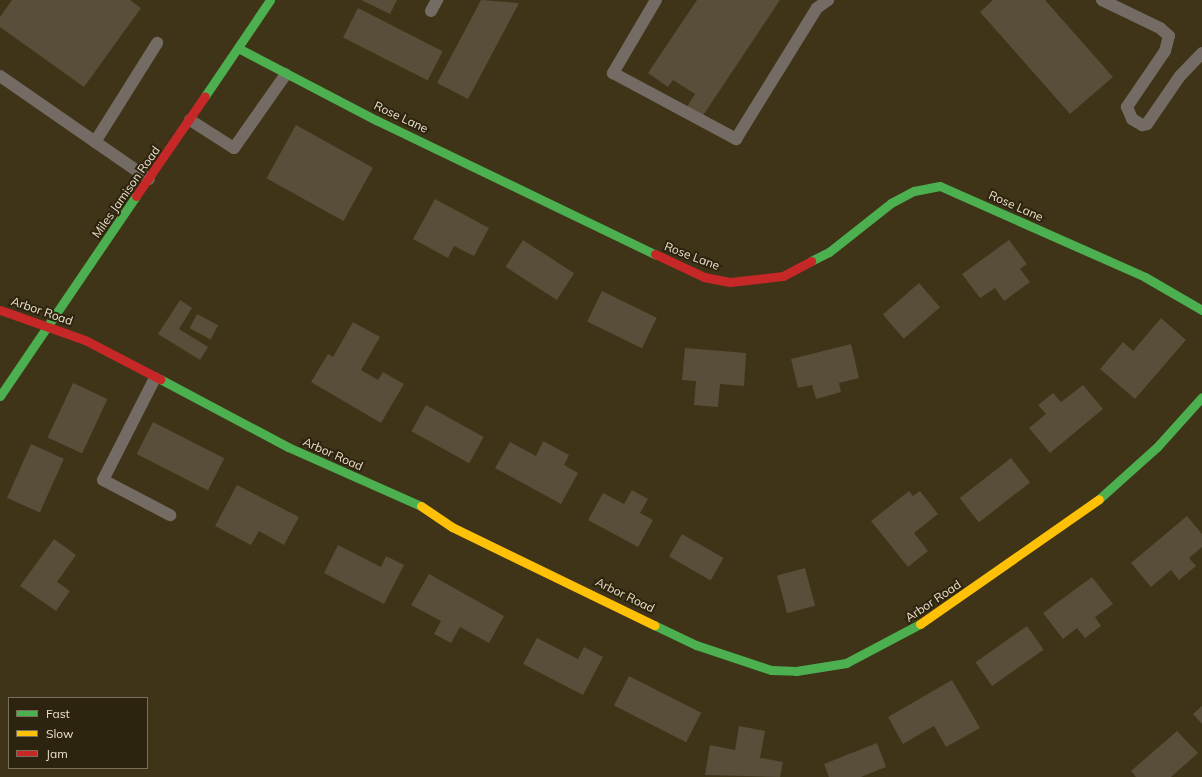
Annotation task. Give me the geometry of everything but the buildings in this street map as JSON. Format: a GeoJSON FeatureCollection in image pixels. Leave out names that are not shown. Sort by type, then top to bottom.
{"type":"FeatureCollection","features":[{"type":"Feature","properties":{"kind":"street","name":"Miles Jamison Road"},"geometry":{"type":"LineString","coordinates":[[0,396],[190,120],[270,0]]}},
{"type":"Feature","properties":{"kind":"street","name":"Rose Lane"},"geometry":{"type":"LineString","coordinates":[[238,48],[286,74],[508,181],[579,220],[704,277],[730,282],[783,276],[829,252],[891,203],[914,191],[940,186],[1145,277],[1202,310]]}},
{"type":"Feature","properties":{"kind":"street","name":"Arbor Road"},"geometry":{"type":"LineString","coordinates":[[0,310],[85,340],[288,447],[421,506],[452,527],[696,645],[771,670],[796,672],[846,662],[896,639],[943,610],[1100,498],[1157,447],[1202,397]]}},
{"type":"Feature","properties":{"kind":"lane"},"geometry":{"type":"LineString","coordinates":[[431,11],[437,0]]}},
{"type":"Feature","properties":{"kind":"lane"},"geometry":{"type":"LineString","coordinates":[[656,0],[613,73],[736,138],[817,8],[828,0]]}},
{"type":"Feature","properties":{"kind":"lane"},"geometry":{"type":"LineString","coordinates":[[1102,0],[1160,28],[1169,36],[1165,51],[1127,107],[1132,119],[1142,125],[1147,124],[1180,76],[1202,53]]}},
{"type":"Feature","properties":{"kind":"lane"},"geometry":{"type":"LineString","coordinates":[[96,142],[157,43]]}},
{"type":"Feature","properties":{"kind":"lane"},"geometry":{"type":"LineString","coordinates":[[190,120],[234,148],[286,74]]}},
{"type":"Feature","properties":{"kind":"lane"},"geometry":{"type":"LineString","coordinates":[[0,76],[149,179]]}},
{"type":"Feature","properties":{"kind":"lane"},"geometry":{"type":"LineString","coordinates":[[155,378],[103,480],[170,515]]}},
{"type":"Feature","properties":{"kind":"traffic: fast"},"geometry":{"type":"LineString","coordinates":[[205,96],[270,0]]}},
{"type":"Feature","properties":{"kind":"traffic: fast"},"geometry":{"type":"LineString","coordinates":[[238,48],[376,120],[655,254]]}},
{"type":"Feature","properties":{"kind":"traffic: fast"},"geometry":{"type":"LineString","coordinates":[[811,261],[829,252],[891,203],[914,191],[940,186],[1145,277],[1202,310]]}},
{"type":"Feature","properties":{"kind":"traffic: fast"},"geometry":{"type":"LineString","coordinates":[[0,396],[136,196]]}},
{"type":"Feature","properties":{"kind":"traffic: fast"},"geometry":{"type":"LineString","coordinates":[[160,379],[288,447],[421,506]]}},
{"type":"Feature","properties":{"kind":"traffic: fast"},"geometry":{"type":"LineString","coordinates":[[1099,499],[1157,447],[1202,397]]}},
{"type":"Feature","properties":{"kind":"traffic: fast"},"geometry":{"type":"LineString","coordinates":[[654,625],[696,645],[771,670],[796,671],[846,663],[920,624]]}},
{"type":"Feature","properties":{"kind":"traffic: slow"},"geometry":{"type":"LineString","coordinates":[[920,624],[1099,499]]}},
{"type":"Feature","properties":{"kind":"traffic: slow"},"geometry":{"type":"LineString","coordinates":[[421,506],[452,527],[654,625]]}},
{"type":"Feature","properties":{"kind":"traffic: jam"},"geometry":{"type":"LineString","coordinates":[[136,196],[205,96]]}},
{"type":"Feature","properties":{"kind":"traffic: jam"},"geometry":{"type":"LineString","coordinates":[[655,254],[704,277],[730,282],[783,276],[811,261]]}},
{"type":"Feature","properties":{"kind":"traffic: jam"},"geometry":{"type":"LineString","coordinates":[[0,310],[85,340],[160,379]]}}]}
